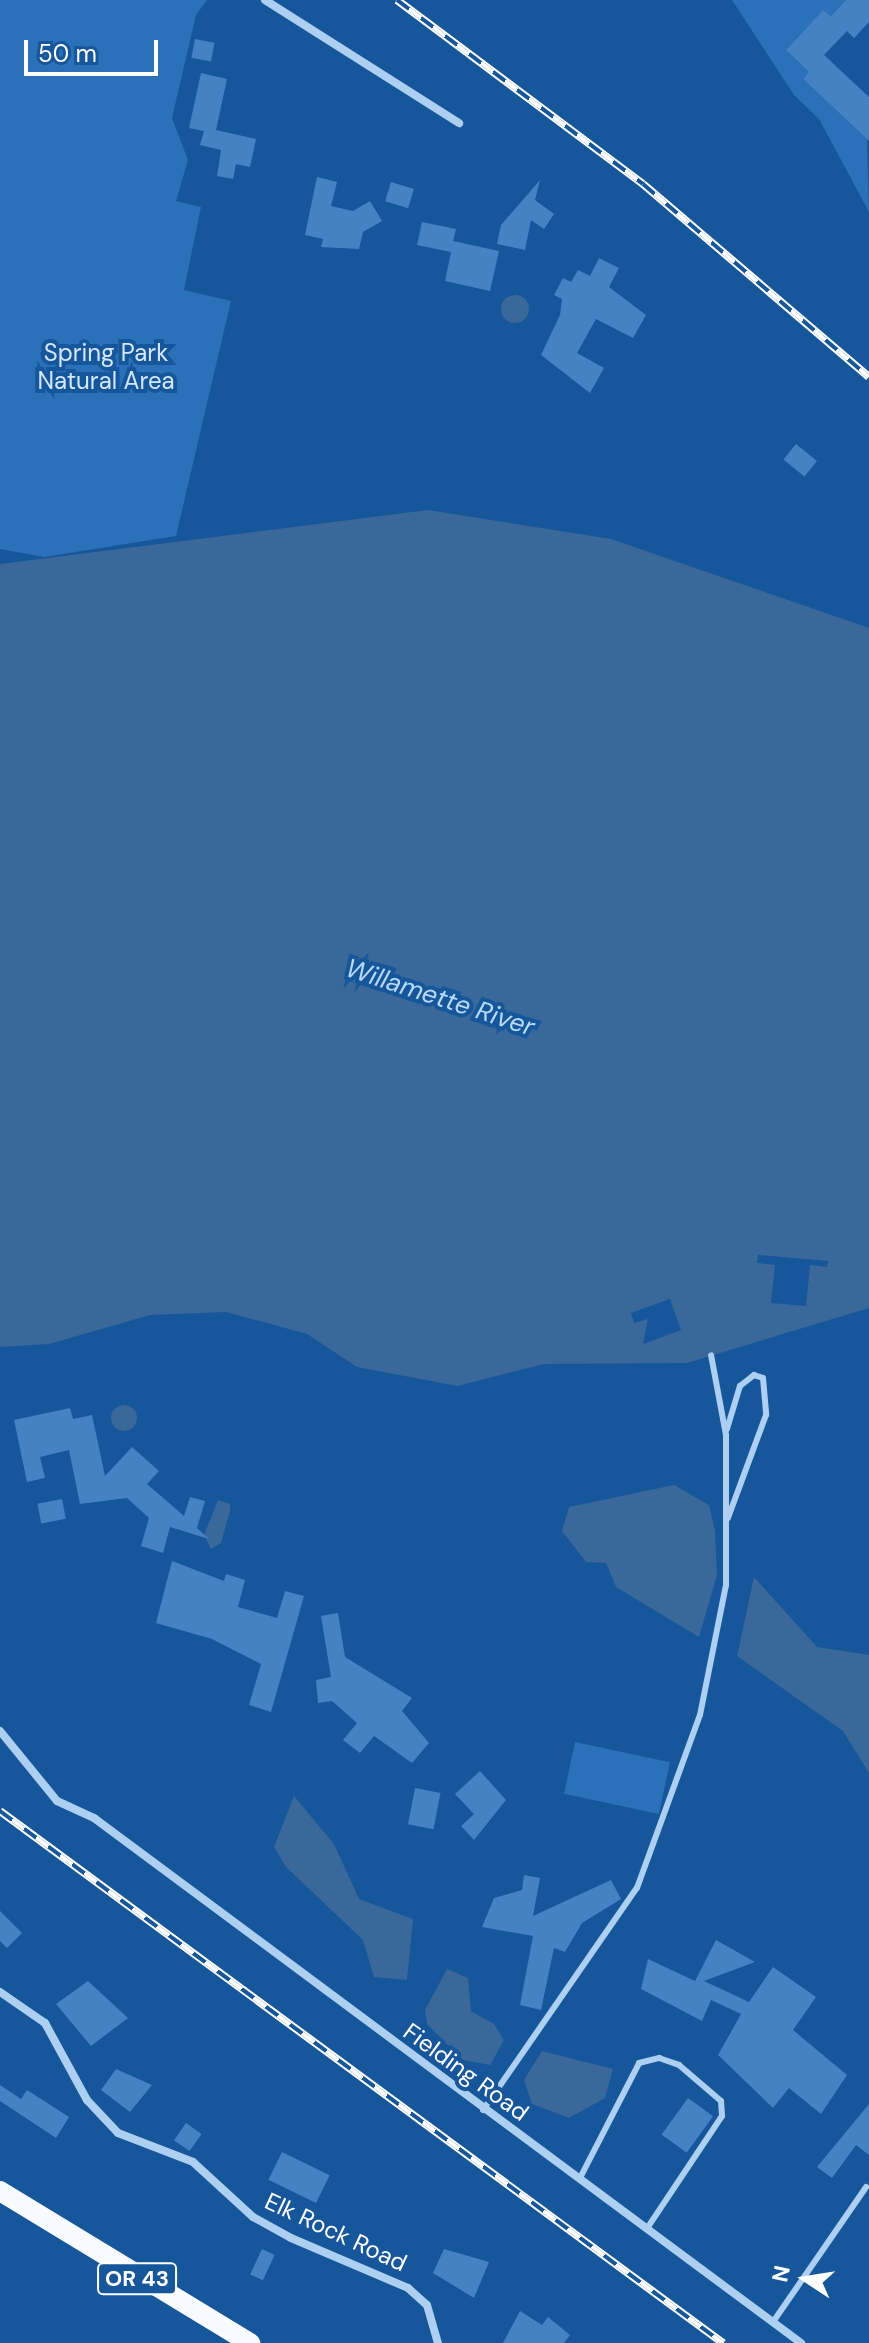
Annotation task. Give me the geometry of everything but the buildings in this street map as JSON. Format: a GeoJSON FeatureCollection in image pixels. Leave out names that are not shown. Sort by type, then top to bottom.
{"type":"FeatureCollection","features":[{"type":"Feature","properties":{"kind":"main road","name":"OR 43"},"geometry":{"type":"LineString","coordinates":[[0,2191],[250,2343]]}},
{"type":"Feature","properties":{"kind":"street"},"geometry":{"type":"LineString","coordinates":[[265,0],[459,123]]}},
{"type":"Feature","properties":{"kind":"street","name":"Fielding Road"},"geometry":{"type":"LineString","coordinates":[[0,1731],[29,1776],[57,1801],[109,1830],[801,2343]]}},
{"type":"Feature","properties":{"kind":"street","name":"Elk Rock Road"},"geometry":{"type":"LineString","coordinates":[[0,1992],[45,2023],[62,2048],[87,2100],[118,2133],[193,2162],[253,2217],[291,2238],[408,2288],[427,2305],[438,2343]]}},
{"type":"Feature","properties":{"kind":"lane"},"geometry":{"type":"LineString","coordinates":[[483,2110],[637,1888],[718,1641],[726,1525],[726,1435],[711,1355]]}},
{"type":"Feature","properties":{"kind":"lane"},"geometry":{"type":"LineString","coordinates":[[726,1435],[740,1386],[754,1375],[763,1378],[766,1415],[726,1525]]}},
{"type":"Feature","properties":{"kind":"lane"},"geometry":{"type":"LineString","coordinates":[[580,2178],[639,2063],[659,2058],[679,2065],[721,2101],[722,2116],[648,2227]]}},
{"type":"Feature","properties":{"kind":"lane"},"geometry":{"type":"LineString","coordinates":[[773,2322],[866,2187]]}},
{"type":"Feature","properties":{"kind":"green space","name":"Spring Park Natural Area"},"geometry":{"type":"Polygon","coordinates":[[[0,0],[207,0],[196,15],[172,118],[188,160],[176,201],[201,207],[184,290],[231,301],[176,536],[44,557],[0,549],[0,0]]]}},
{"type":"Feature","properties":{"kind":"green space"},"geometry":{"type":"Polygon","coordinates":[[[732,0],[846,0],[831,16],[823,10],[786,50],[809,72],[803,79],[867,139],[869,212],[819,119],[794,95],[732,0]]]}},
{"type":"Feature","properties":{"kind":"green space"},"geometry":{"type":"Polygon","coordinates":[[[575,1742],[670,1762],[659,1814],[564,1794],[575,1742]]]}},
{"type":"Feature","properties":{"kind":"water"},"geometry":{"type":"Polygon","coordinates":[[[515,295],[525,299],[529,309],[525,319],[515,323],[505,319],[501,309],[505,299],[515,295]]]}},
{"type":"Feature","properties":{"kind":"water","name":"Willamette River"},"geometry":{"type":"Polygon","coordinates":[[[428,510],[611,539],[869,628],[869,1308],[687,1363],[544,1364],[457,1386],[357,1367],[307,1334],[226,1312],[150,1315],[49,1344],[0,1347],[0,564],[428,510]]]}},
{"type":"Feature","properties":{"kind":"water"},"geometry":{"type":"Polygon","coordinates":[[[124,1405],[133,1409],[137,1418],[133,1427],[124,1431],[115,1427],[111,1418],[115,1409],[124,1405]]]}},
{"type":"Feature","properties":{"kind":"water"},"geometry":{"type":"Polygon","coordinates":[[[674,1485],[709,1505],[715,1531],[717,1575],[699,1637],[616,1587],[606,1563],[586,1562],[562,1531],[569,1507],[674,1485]]]}},
{"type":"Feature","properties":{"kind":"water"},"geometry":{"type":"Polygon","coordinates":[[[218,1500],[230,1504],[230,1511],[221,1543],[211,1549],[204,1535],[218,1500]]]}},
{"type":"Feature","properties":{"kind":"water"},"geometry":{"type":"Polygon","coordinates":[[[754,1577],[817,1647],[869,1655],[869,1773],[843,1731],[737,1656],[754,1577]]]}},
{"type":"Feature","properties":{"kind":"water"},"geometry":{"type":"Polygon","coordinates":[[[294,1796],[334,1844],[359,1899],[413,1919],[407,1980],[374,1977],[363,1940],[286,1867],[274,1847],[294,1796]]]}},
{"type":"Feature","properties":{"kind":"water"},"geometry":{"type":"Polygon","coordinates":[[[447,1969],[468,1978],[471,2011],[494,2024],[504,2040],[490,2065],[463,2060],[427,2024],[425,2010],[447,1969]]]}},
{"type":"Feature","properties":{"kind":"water"},"geometry":{"type":"Polygon","coordinates":[[[542,2051],[613,2069],[605,2098],[569,2118],[532,2104],[524,2080],[542,2051]]]}},
{"type":"Feature","properties":{"kind":"pier"},"geometry":{"type":"Polygon","coordinates":[[[758,1255],[828,1261],[827,1267],[810,1265],[806,1306],[771,1303],[775,1265],[757,1263],[758,1255]]]}},
{"type":"Feature","properties":{"kind":"pier"},"geometry":{"type":"Polygon","coordinates":[[[670,1299],[681,1330],[643,1344],[648,1319],[634,1323],[631,1313],[670,1299]]]}},
{"type":"Feature","properties":{"kind":"railway"},"geometry":{"type":"LineString","coordinates":[[397,0],[643,184],[869,377]]}},
{"type":"Feature","properties":{"kind":"railway"},"geometry":{"type":"LineString","coordinates":[[0,1811],[723,2343]]}}]}
